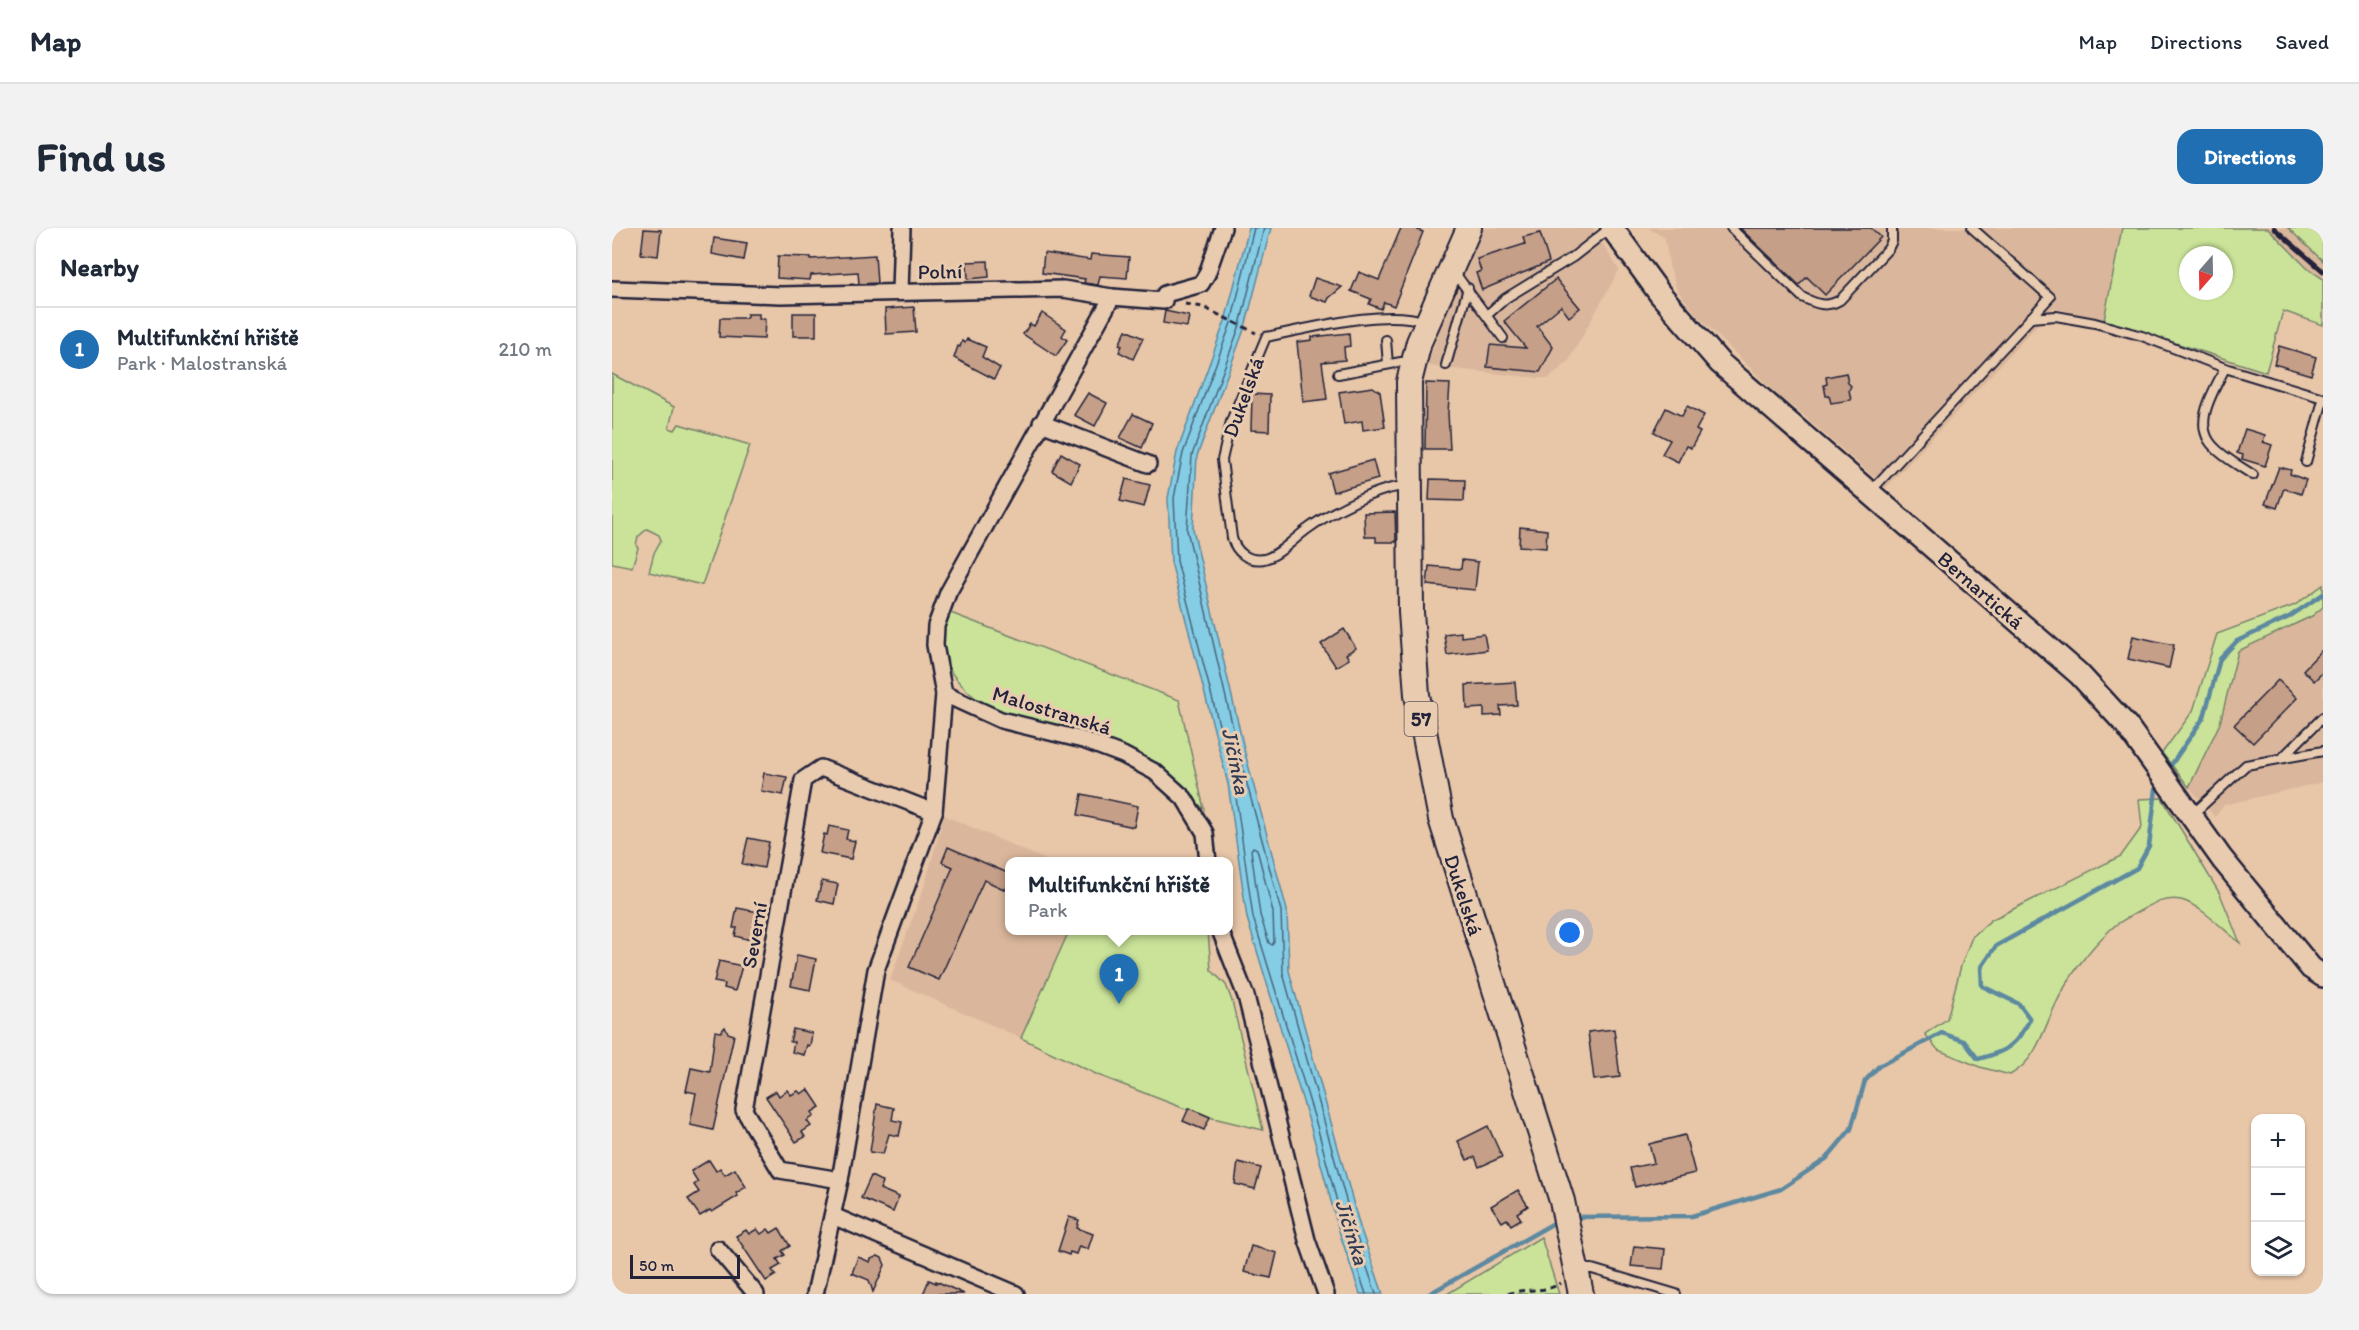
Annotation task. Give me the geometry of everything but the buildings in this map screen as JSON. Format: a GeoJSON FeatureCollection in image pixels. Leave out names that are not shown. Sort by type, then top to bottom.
{"type":"FeatureCollection","features":[{"type":"Feature","properties":{"kind":"main road","name":"Dukelská"},"geometry":{"type":"LineString","coordinates":[[1469,228],[1427,323],[1413,362],[1408,403],[1413,654],[1417,695],[1432,777],[1452,859],[1562,1201],[1569,1228],[1575,1281]]}},
{"type":"Feature","properties":{"kind":"street"},"geometry":{"type":"LineString","coordinates":[[900,292],[902,228]]}},
{"type":"Feature","properties":{"kind":"street","name":"Polní"},"geometry":{"type":"LineString","coordinates":[[612,289],[781,295],[1063,289],[1112,297],[1164,301],[1165,294],[1200,284],[1207,274],[1222,228]]}},
{"type":"Feature","properties":{"kind":"street","name":"Bernartická"},"geometry":{"type":"LineString","coordinates":[[1611,228],[1660,294],[1720,363],[1869,493],[2077,667],[2127,726],[2230,868],[2311,968],[2323,976]]}},
{"type":"Feature","properties":{"kind":"street"},"geometry":{"type":"LineString","coordinates":[[815,1294],[840,1180],[876,970],[934,812],[944,694],[935,645],[936,626],[948,592],[1112,297]]}},
{"type":"Feature","properties":{"kind":"street"},"geometry":{"type":"LineString","coordinates":[[1041,423],[1148,464]]}},
{"type":"Feature","properties":{"kind":"street","name":"Malostranská"},"geometry":{"type":"LineString","coordinates":[[944,694],[1001,720],[1083,740],[1124,755],[1155,772],[1184,798],[1205,833],[1208,857]]}},
{"type":"Feature","properties":{"kind":"street","name":"Severní"},"geometry":{"type":"LineString","coordinates":[[840,1180],[780,1170],[744,1110],[803,780],[821,768],[934,812]]}},
{"type":"Feature","properties":{"kind":"street"},"geometry":{"type":"LineString","coordinates":[[1222,935],[1246,996],[1307,1240],[1326,1294]]}},
{"type":"Feature","properties":{"kind":"street"},"geometry":{"type":"LineString","coordinates":[[832,1216],[1016,1294]]}},
{"type":"Feature","properties":{"kind":"street"},"geometry":{"type":"LineString","coordinates":[[718,1249],[756,1294]]}},
{"type":"Feature","properties":{"kind":"lane"},"geometry":{"type":"LineString","coordinates":[[1487,315],[1506,298],[1574,257],[1611,228]]}},
{"type":"Feature","properties":{"kind":"lane"},"geometry":{"type":"LineString","coordinates":[[1731,228],[1803,297],[1816,304],[1831,306],[1840,300],[1888,249],[1892,241],[1892,228]]}},
{"type":"Feature","properties":{"kind":"lane"},"geometry":{"type":"LineString","coordinates":[[1869,493],[2050,297],[1972,228]]}},
{"type":"Feature","properties":{"kind":"lane"},"geometry":{"type":"LineString","coordinates":[[1451,269],[1459,276],[1503,338]]}},
{"type":"Feature","properties":{"kind":"lane"},"geometry":{"type":"LineString","coordinates":[[1446,365],[1468,288]]}},
{"type":"Feature","properties":{"kind":"lane"},"geometry":{"type":"LineString","coordinates":[[2031,318],[2056,316],[2095,322],[2142,336],[2225,368],[2323,399],[2306,462]]}},
{"type":"Feature","properties":{"kind":"lane"},"geometry":{"type":"LineString","coordinates":[[1263,335],[1363,320],[1415,318],[1427,323]]}},
{"type":"Feature","properties":{"kind":"lane","name":"Dukelská"},"geometry":{"type":"LineString","coordinates":[[1263,335],[1231,421],[1222,460],[1228,517],[1232,538],[1238,550],[1249,558],[1264,559],[1312,526],[1359,500],[1396,486],[1409,486]]}},
{"type":"Feature","properties":{"kind":"lane"},"geometry":{"type":"LineString","coordinates":[[1386,340],[1388,364]]}},
{"type":"Feature","properties":{"kind":"lane"},"geometry":{"type":"LineString","coordinates":[[1338,374],[1388,364],[1413,362]]}},
{"type":"Feature","properties":{"kind":"lane"},"geometry":{"type":"LineString","coordinates":[[2225,368],[2203,420],[2205,432],[2213,447],[2253,475]]}},
{"type":"Feature","properties":{"kind":"lane"},"geometry":{"type":"LineString","coordinates":[[2280,759],[2323,717]]}},
{"type":"Feature","properties":{"kind":"lane"},"geometry":{"type":"LineString","coordinates":[[2192,815],[2246,765],[2323,752]]}},
{"type":"Feature","properties":{"kind":"lane"},"geometry":{"type":"LineString","coordinates":[[1575,1281],[1592,1269],[1676,1294]]}},
{"type":"Feature","properties":{"kind":"path"},"geometry":{"type":"LineString","coordinates":[[1203,307],[1263,335]]}},
{"type":"Feature","properties":{"kind":"path"},"geometry":{"type":"LineString","coordinates":[[1508,1294],[1518,1290],[1540,1292],[1575,1281]]}},
{"type":"Feature","properties":{"kind":"shaded area"},"geometry":{"type":"Polygon","coordinates":[[[1481,228],[1593,228],[1619,270],[1568,362],[1548,379],[1427,366],[1459,276],[1481,228]]]}},
{"type":"Feature","properties":{"kind":"shaded area"},"geometry":{"type":"Polygon","coordinates":[[[1648,228],[2121,228],[2104,320],[2053,308],[1886,488],[1795,408],[1782,400],[1696,314],[1677,290],[1669,265],[1665,238],[1648,228]]]}},
{"type":"Feature","properties":{"kind":"shaded area"},"geometry":{"type":"Polygon","coordinates":[[[2268,228],[2288,228],[2323,261],[2323,279],[2307,268],[2268,228]]]}},
{"type":"Feature","properties":{"kind":"shaded area"},"geometry":{"type":"Polygon","coordinates":[[[2323,607],[2323,782],[2224,805],[2215,817],[2189,787],[2220,723],[2238,651],[2312,616],[2323,607]]]}},
{"type":"Feature","properties":{"kind":"shaded area"},"geometry":{"type":"Polygon","coordinates":[[[944,815],[1039,857],[1005,857],[1005,935],[1067,935],[1021,1038],[890,980],[925,884],[944,815]]]}},
{"type":"Feature","properties":{"kind":"green space"},"geometry":{"type":"Polygon","coordinates":[[[2122,228],[2268,228],[2307,268],[2323,279],[2323,325],[2283,311],[2266,372],[2104,320],[2122,228]]]}},
{"type":"Feature","properties":{"kind":"green space"},"geometry":{"type":"Polygon","coordinates":[[[2288,228],[2315,228],[2323,233],[2323,261],[2288,228]]]}},
{"type":"Feature","properties":{"kind":"green space"},"geometry":{"type":"Polygon","coordinates":[[[612,374],[674,407],[669,428],[675,430],[679,424],[750,445],[702,585],[649,572],[654,553],[661,540],[659,535],[647,529],[638,537],[636,545],[638,548],[632,567],[612,563],[612,374]]]}},
{"type":"Feature","properties":{"kind":"green space"},"geometry":{"type":"Polygon","coordinates":[[[2323,585],[2323,607],[2312,616],[2238,651],[2220,723],[2189,787],[2162,753],[2193,711],[2217,634],[2295,605],[2323,585]]]}},
{"type":"Feature","properties":{"kind":"green space"},"geometry":{"type":"Polygon","coordinates":[[[948,612],[1179,700],[1204,809],[1157,768],[986,706],[974,697],[954,677],[943,654],[941,641],[948,612]]]}},
{"type":"Feature","properties":{"kind":"green space"},"geometry":{"type":"Polygon","coordinates":[[[2162,798],[2220,894],[2240,943],[2204,912],[2188,903],[2175,899],[2158,902],[2117,924],[2086,956],[2059,997],[2037,1046],[2019,1069],[2010,1075],[1980,1067],[1938,1050],[1925,1034],[1947,1019],[1961,966],[1972,937],[1991,920],[2121,856],[2142,827],[2139,799],[2162,798]]]}},
{"type":"Feature","properties":{"kind":"green space"},"geometry":{"type":"Polygon","coordinates":[[[1067,935],[1208,935],[1211,970],[1226,985],[1232,1001],[1263,1130],[1209,1117],[1189,1108],[1188,1110],[1098,1075],[1021,1038],[1067,935]]]}},
{"type":"Feature","properties":{"kind":"green space"},"geometry":{"type":"Polygon","coordinates":[[[1541,1237],[1559,1294],[1447,1294],[1541,1237]]]}},
{"type":"Feature","properties":{"kind":"water","name":"Jičínka"},"geometry":{"type":"Polygon","coordinates":[[[1249,228],[1271,228],[1245,327],[1197,456],[1193,529],[1245,753],[1287,910],[1289,971],[1360,1227],[1383,1294],[1360,1294],[1340,1234],[1311,1128],[1247,918],[1228,784],[1171,562],[1168,498],[1177,452],[1225,321],[1249,228]]]}},
{"type":"Feature","properties":{"kind":"waterway"},"geometry":{"type":"LineString","coordinates":[[2167,771],[2204,717],[2220,659],[2237,641],[2289,617],[2323,594]]}},
{"type":"Feature","properties":{"kind":"waterway"},"geometry":{"type":"LineString","coordinates":[[1572,1217],[1692,1216],[1781,1189],[1826,1159],[1851,1129],[1865,1081],[1879,1066],[1942,1033],[1964,1041],[1978,1059],[2010,1046],[2030,1019],[2019,1004],[1982,986],[1981,968],[1996,946],[2137,868],[2149,846],[2157,781]]}},
{"type":"Feature","properties":{"kind":"waterway"},"geometry":{"type":"LineString","coordinates":[[1429,1294],[1559,1220]]}},
{"type":"Feature","properties":{"kind":"railway"},"geometry":{"type":"LineString","coordinates":[[2274,228],[2323,271]]}},
{"type":"Feature","properties":{"kind":"place","name":"Multifunkční hřiště"},"geometry":{"type":"Point","coordinates":[1119,1004]}}]}
